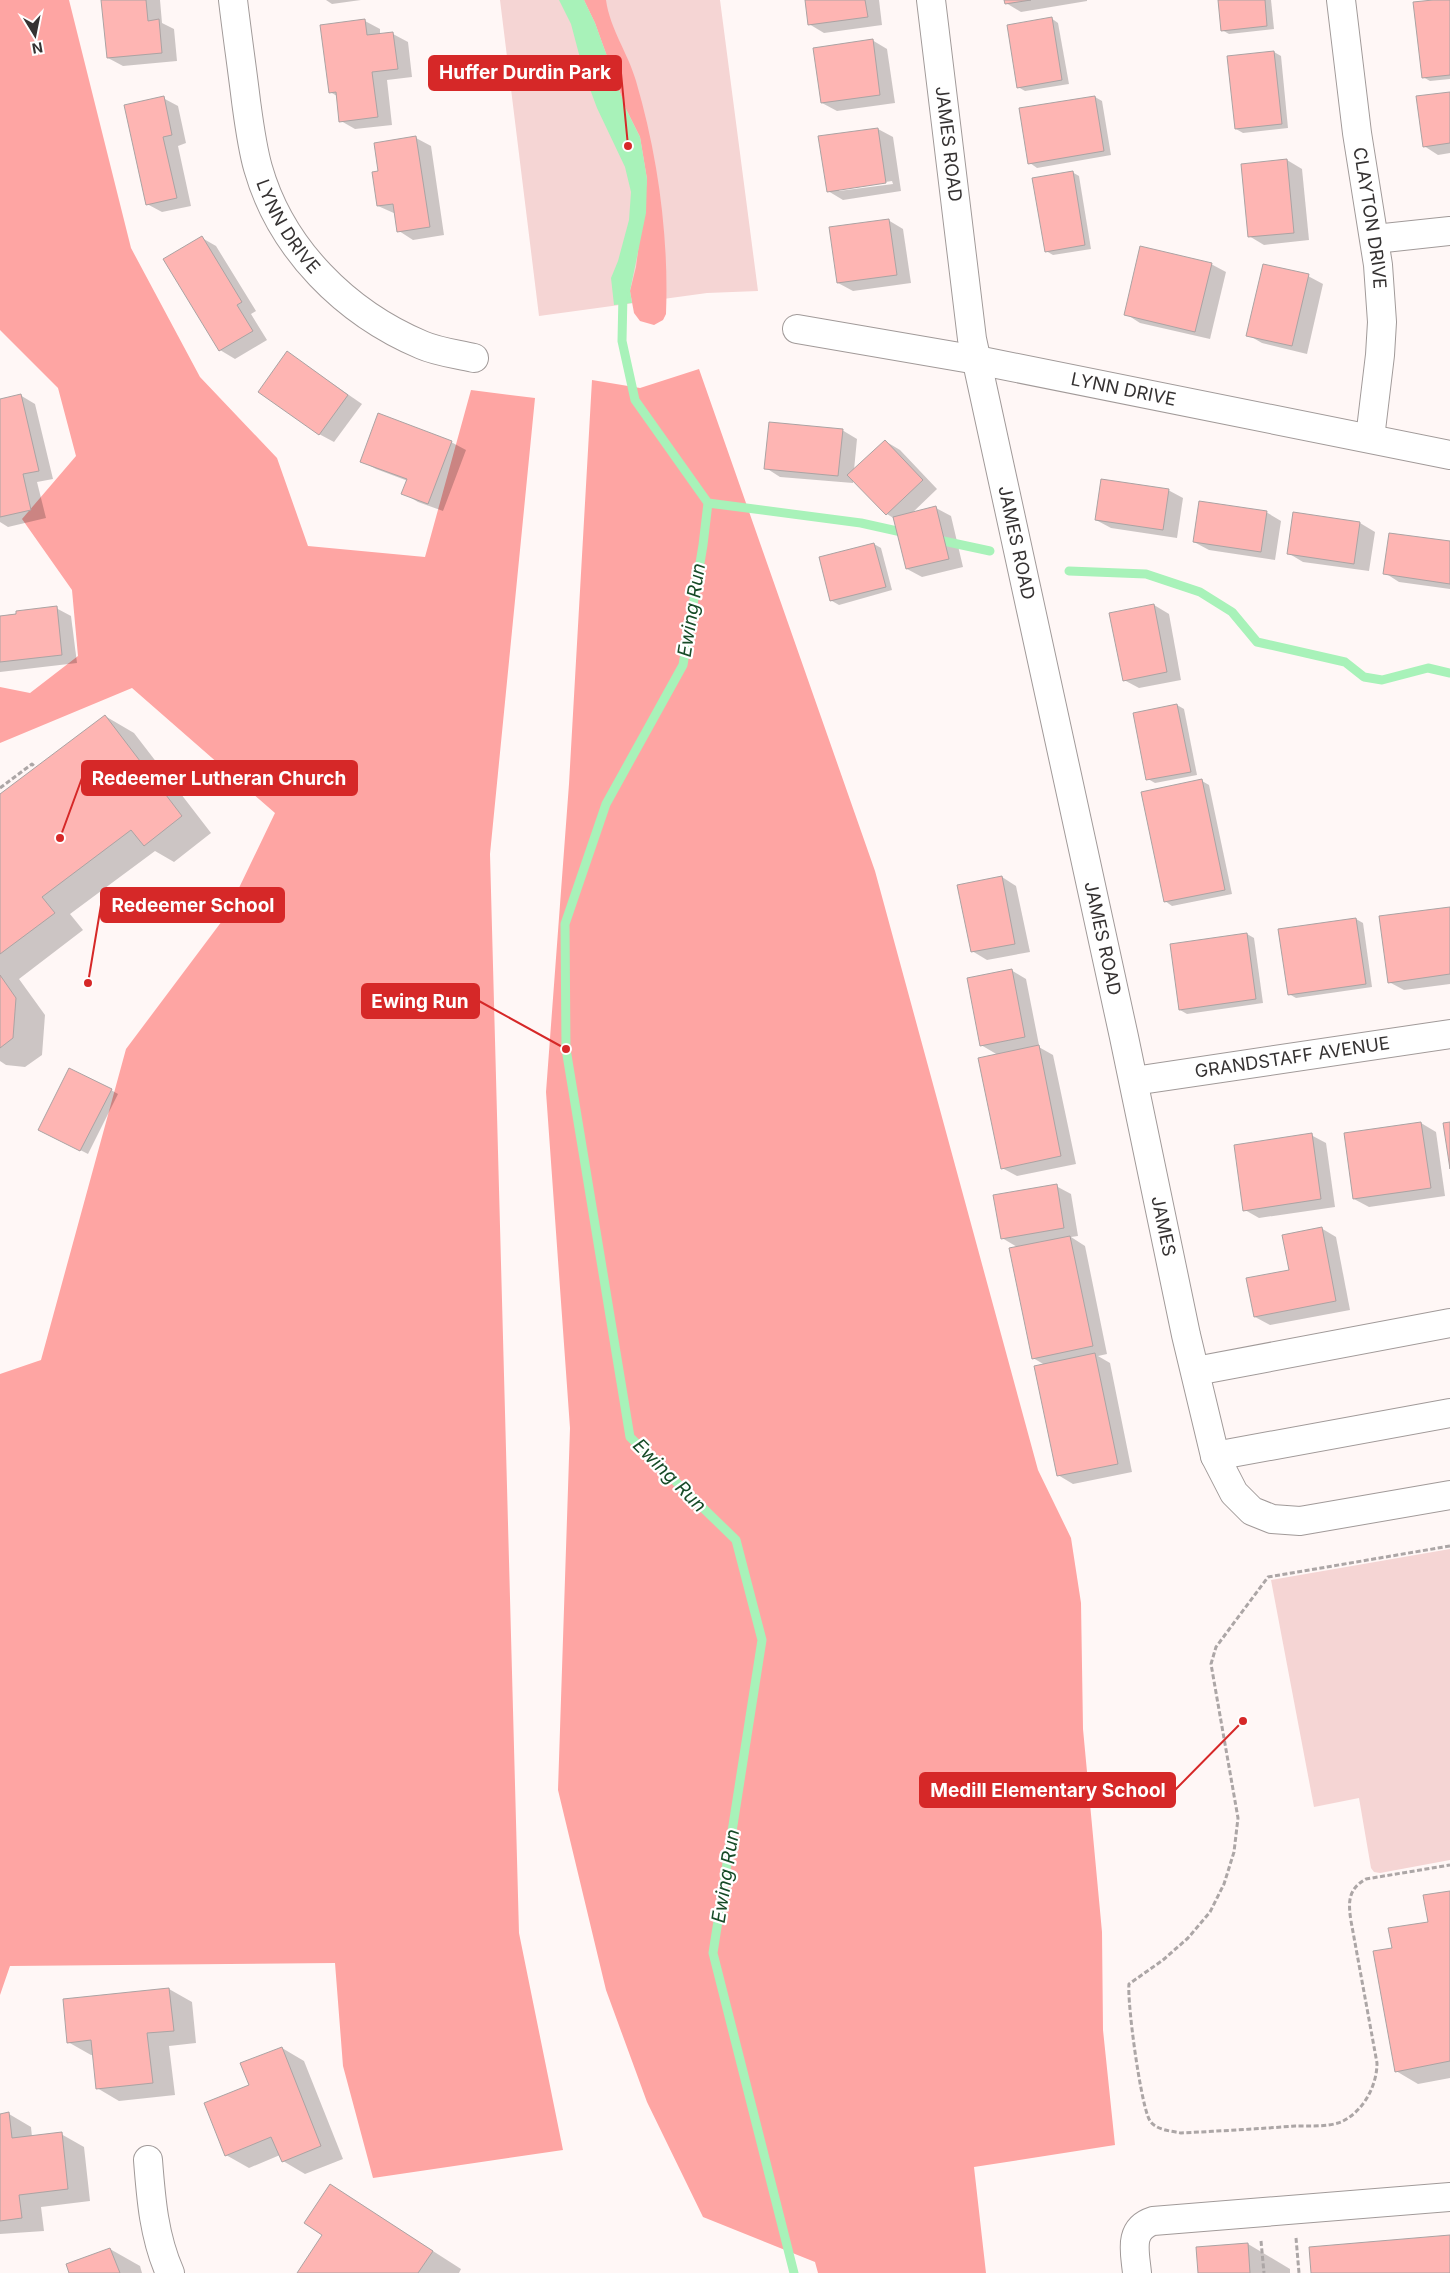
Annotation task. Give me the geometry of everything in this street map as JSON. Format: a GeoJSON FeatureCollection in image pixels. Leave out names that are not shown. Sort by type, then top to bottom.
{"type":"FeatureCollection","features":[{"type":"Feature","properties":{"kind":"street","name":"LYNN DRIVE"},"geometry":{"type":"LineString","coordinates":[[233,0],[257,167],[266,195],[291,237],[316,272],[335,291],[375,322],[424,346],[474,358]]}},
{"type":"Feature","properties":{"kind":"street","name":"JAMES ROAD"},"geometry":{"type":"LineString","coordinates":[[931,0],[971,331],[1134,1081]]}},
{"type":"Feature","properties":{"kind":"street","name":"CLAYTON DRIVE"},"geometry":{"type":"LineString","coordinates":[[1342,0],[1357,133],[1375,239],[1382,322],[1370,438]]}},
{"type":"Feature","properties":{"kind":"street"},"geometry":{"type":"LineString","coordinates":[[1375,239],[1450,231]]}},
{"type":"Feature","properties":{"kind":"street","name":"LYNN DRIVE"},"geometry":{"type":"LineString","coordinates":[[797,329],[977,360],[1450,455]]}},
{"type":"Feature","properties":{"kind":"street","name":"GRANDSTAFF AVENUE"},"geometry":{"type":"LineString","coordinates":[[1134,1081],[1450,1034]]}},
{"type":"Feature","properties":{"kind":"street","name":"JAMES"},"geometry":{"type":"LineString","coordinates":[[1134,1081],[1186,1334],[1215,1456],[1234,1493],[1252,1511],[1272,1519],[1300,1520],[1450,1494]]}},
{"type":"Feature","properties":{"kind":"street"},"geometry":{"type":"LineString","coordinates":[[1196,1371],[1450,1323]]}},
{"type":"Feature","properties":{"kind":"street"},"geometry":{"type":"LineString","coordinates":[[1215,1456],[1450,1414]]}},
{"type":"Feature","properties":{"kind":"street"},"geometry":{"type":"LineString","coordinates":[[148,2160],[152,2210],[163,2256],[170,2273]]}},
{"type":"Feature","properties":{"kind":"street"},"geometry":{"type":"LineString","coordinates":[[1137,2273],[1135,2236],[1140,2228],[1153,2221],[1450,2197]]}},
{"type":"Feature","properties":{"kind":"path"},"geometry":{"type":"LineString","coordinates":[[0,788],[32,764],[35,767]]}},
{"type":"Feature","properties":{"kind":"path"},"geometry":{"type":"LineString","coordinates":[[1450,1546],[1268,1577],[1216,1646],[1210,1664],[1238,1818],[1234,1852],[1224,1884],[1210,1912],[1176,1950],[1128,1984],[1143,2102],[1151,2123],[1163,2130],[1181,2133],[1324,2124],[1340,2122],[1354,2114],[1366,2099],[1374,2084],[1377,2076],[1377,2063],[1351,1921],[1349,1906],[1351,1892],[1357,1884],[1366,1879],[1450,1865]]}},
{"type":"Feature","properties":{"kind":"path"},"geometry":{"type":"LineString","coordinates":[[1296,2232],[1299,2273]]}},
{"type":"Feature","properties":{"kind":"path"},"geometry":{"type":"LineString","coordinates":[[1262,2247],[1264,2273]]}},
{"type":"Feature","properties":{"kind":"shaded area"},"geometry":{"type":"Polygon","coordinates":[[[0,0],[69,0],[131,248],[200,377],[277,458],[308,546],[425,557],[471,390],[535,398],[490,854],[519,1933],[563,2150],[373,2178],[343,2066],[335,1963],[10,1966],[0,1995],[0,1374],[41,1360],[126,1049],[225,917],[275,813],[132,688],[0,743],[0,687],[30,693],[78,656],[72,590],[22,519],[76,456],[58,388],[0,330],[0,0]]]}},
{"type":"Feature","properties":{"kind":"shaded area"},"geometry":{"type":"Polygon","coordinates":[[[500,0],[720,0],[758,291],[707,293],[539,316],[500,0]]]}},
{"type":"Feature","properties":{"kind":"shaded area"},"geometry":{"type":"Polygon","coordinates":[[[559,0],[584,0],[595,23],[626,109],[640,137],[647,179],[646,213],[630,291],[632,303],[614,305],[611,278],[618,261],[629,220],[631,192],[625,167],[597,108],[584,73],[571,24],[559,0]]]}},
{"type":"Feature","properties":{"kind":"shaded area"},"geometry":{"type":"Polygon","coordinates":[[[584,0],[606,0],[611,21],[636,81],[644,109],[656,167],[666,256],[666,314],[663,320],[654,325],[640,321],[634,313],[630,291],[636,267],[647,179],[640,137],[626,109],[595,23],[584,0]]]}},
{"type":"Feature","properties":{"kind":"shaded area"},"geometry":{"type":"Polygon","coordinates":[[[699,369],[875,871],[1038,1470],[1071,1538],[1081,1603],[1083,1729],[1102,1932],[1103,2030],[1115,2145],[974,2167],[986,2273],[818,2273],[815,2262],[703,2217],[647,2102],[606,1990],[558,1790],[570,1428],[546,1092],[569,784],[592,380],[640,388],[699,369]]]}},
{"type":"Feature","properties":{"kind":"shaded area"},"geometry":{"type":"Polygon","coordinates":[[[1450,1549],[1450,1860],[1380,1873],[1374,1872],[1371,1868],[1359,1798],[1314,1807],[1271,1580],[1450,1549]]]}},
{"type":"Feature","properties":{"kind":"building"},"geometry":{"type":"Polygon","coordinates":[[[101,0],[146,0],[148,21],[159,19],[162,53],[107,58],[101,0]]]}},
{"type":"Feature","properties":{"kind":"building"},"geometry":{"type":"Polygon","coordinates":[[[805,0],[865,0],[868,17],[808,25],[805,0]]]}},
{"type":"Feature","properties":{"kind":"building"},"geometry":{"type":"Polygon","coordinates":[[[1004,0],[1031,0],[1005,4],[1004,0]]]}},
{"type":"Feature","properties":{"kind":"building"},"geometry":{"type":"Polygon","coordinates":[[[1218,0],[1265,0],[1267,26],[1221,31],[1218,0]]]}},
{"type":"Feature","properties":{"kind":"building"},"geometry":{"type":"Polygon","coordinates":[[[1450,0],[1450,75],[1422,78],[1413,2],[1450,0]]]}},
{"type":"Feature","properties":{"kind":"building"},"geometry":{"type":"Polygon","coordinates":[[[1052,17],[1062,80],[1017,88],[1007,25],[1052,17]]]}},
{"type":"Feature","properties":{"kind":"building"},"geometry":{"type":"Polygon","coordinates":[[[365,19],[367,35],[393,32],[398,69],[372,72],[378,117],[339,122],[336,92],[329,93],[320,25],[365,19]]]}},
{"type":"Feature","properties":{"kind":"building"},"geometry":{"type":"Polygon","coordinates":[[[873,39],[880,95],[821,103],[813,48],[873,39]]]}},
{"type":"Feature","properties":{"kind":"building"},"geometry":{"type":"Polygon","coordinates":[[[1274,51],[1282,124],[1235,129],[1227,56],[1274,51]]]}},
{"type":"Feature","properties":{"kind":"building"},"geometry":{"type":"Polygon","coordinates":[[[1450,92],[1450,143],[1423,147],[1416,96],[1450,92]]]}},
{"type":"Feature","properties":{"kind":"building"},"geometry":{"type":"Polygon","coordinates":[[[164,96],[172,135],[163,137],[177,198],[146,205],[124,105],[164,96]]]}},
{"type":"Feature","properties":{"kind":"building"},"geometry":{"type":"Polygon","coordinates":[[[1095,96],[1104,151],[1028,164],[1019,108],[1095,96]]]}},
{"type":"Feature","properties":{"kind":"building"},"geometry":{"type":"Polygon","coordinates":[[[878,128],[886,183],[827,192],[818,136],[878,128]]]}},
{"type":"Feature","properties":{"kind":"building"},"geometry":{"type":"Polygon","coordinates":[[[416,136],[430,227],[397,232],[393,204],[377,206],[372,172],[378,171],[374,143],[416,136]]]}},
{"type":"Feature","properties":{"kind":"building"},"geometry":{"type":"Polygon","coordinates":[[[1287,159],[1294,233],[1248,237],[1241,164],[1287,159]]]}},
{"type":"Feature","properties":{"kind":"building"},"geometry":{"type":"Polygon","coordinates":[[[1073,171],[1085,245],[1045,252],[1032,178],[1073,171]]]}},
{"type":"Feature","properties":{"kind":"building"},"geometry":{"type":"Polygon","coordinates":[[[889,219],[897,275],[837,283],[829,227],[889,219]]]}},
{"type":"Feature","properties":{"kind":"building"},"geometry":{"type":"Polygon","coordinates":[[[202,236],[242,302],[237,305],[253,331],[219,351],[163,259],[202,236]]]}},
{"type":"Feature","properties":{"kind":"building"},"geometry":{"type":"Polygon","coordinates":[[[1140,246],[1212,263],[1195,332],[1124,315],[1140,246]]]}},
{"type":"Feature","properties":{"kind":"building"},"geometry":{"type":"Polygon","coordinates":[[[1263,264],[1309,274],[1292,346],[1246,336],[1263,264]]]}},
{"type":"Feature","properties":{"kind":"building"},"geometry":{"type":"Polygon","coordinates":[[[287,351],[348,395],[319,435],[258,392],[287,351]]]}},
{"type":"Feature","properties":{"kind":"building"},"geometry":{"type":"Polygon","coordinates":[[[21,394],[39,471],[23,474],[31,510],[0,517],[0,399],[21,394]]]}},
{"type":"Feature","properties":{"kind":"building"},"geometry":{"type":"Polygon","coordinates":[[[378,413],[452,441],[428,504],[401,494],[407,479],[360,462],[378,413]]]}},
{"type":"Feature","properties":{"kind":"building"},"geometry":{"type":"Polygon","coordinates":[[[769,422],[843,429],[838,476],[764,469],[769,422]]]}},
{"type":"Feature","properties":{"kind":"building"},"geometry":{"type":"Polygon","coordinates":[[[885,440],[923,480],[886,515],[847,475],[885,440]]]}},
{"type":"Feature","properties":{"kind":"building"},"geometry":{"type":"Polygon","coordinates":[[[1101,479],[1169,489],[1163,530],[1095,520],[1101,479]]]}},
{"type":"Feature","properties":{"kind":"building"},"geometry":{"type":"Polygon","coordinates":[[[1199,501],[1267,511],[1261,552],[1193,542],[1199,501]]]}},
{"type":"Feature","properties":{"kind":"building"},"geometry":{"type":"Polygon","coordinates":[[[936,506],[949,559],[906,569],[893,517],[936,506]]]}},
{"type":"Feature","properties":{"kind":"building"},"geometry":{"type":"Polygon","coordinates":[[[1293,512],[1360,522],[1354,564],[1287,554],[1293,512]]]}},
{"type":"Feature","properties":{"kind":"building"},"geometry":{"type":"Polygon","coordinates":[[[1389,533],[1450,541],[1450,584],[1383,574],[1389,533]]]}},
{"type":"Feature","properties":{"kind":"building"},"geometry":{"type":"Polygon","coordinates":[[[874,543],[886,587],[830,601],[819,557],[874,543]]]}},
{"type":"Feature","properties":{"kind":"building"},"geometry":{"type":"Polygon","coordinates":[[[1154,604],[1167,672],[1123,681],[1109,613],[1154,604]]]}},
{"type":"Feature","properties":{"kind":"building"},"geometry":{"type":"Polygon","coordinates":[[[57,606],[62,655],[0,662],[0,616],[16,614],[16,611],[57,606]]]}},
{"type":"Feature","properties":{"kind":"building"},"geometry":{"type":"Polygon","coordinates":[[[1177,704],[1191,772],[1146,780],[1133,713],[1177,704]]]}},
{"type":"Feature","properties":{"kind":"building"},"geometry":{"type":"Polygon","coordinates":[[[105,715],[182,816],[144,846],[131,830],[42,897],[55,913],[0,954],[0,794],[105,715]]]}},
{"type":"Feature","properties":{"kind":"building"},"geometry":{"type":"Polygon","coordinates":[[[1202,779],[1225,890],[1164,902],[1141,792],[1202,779]]]}},
{"type":"Feature","properties":{"kind":"building"},"geometry":{"type":"Polygon","coordinates":[[[1002,876],[1015,944],[971,952],[957,885],[1002,876]]]}},
{"type":"Feature","properties":{"kind":"building"},"geometry":{"type":"Polygon","coordinates":[[[1450,907],[1450,974],[1388,983],[1379,916],[1450,907]]]}},
{"type":"Feature","properties":{"kind":"building"},"geometry":{"type":"Polygon","coordinates":[[[1356,918],[1366,984],[1288,995],[1278,929],[1356,918]]]}},
{"type":"Feature","properties":{"kind":"building"},"geometry":{"type":"Polygon","coordinates":[[[1247,933],[1256,999],[1179,1010],[1170,944],[1247,933]]]}},
{"type":"Feature","properties":{"kind":"building"},"geometry":{"type":"Polygon","coordinates":[[[1012,969],[1025,1037],[980,1046],[967,978],[1012,969]]]}},
{"type":"Feature","properties":{"kind":"building"},"geometry":{"type":"Polygon","coordinates":[[[0,975],[16,998],[13,1038],[0,1048],[0,975]]]}},
{"type":"Feature","properties":{"kind":"building"},"geometry":{"type":"Polygon","coordinates":[[[1039,1045],[1061,1156],[1001,1169],[978,1058],[1039,1045]]]}},
{"type":"Feature","properties":{"kind":"building"},"geometry":{"type":"Polygon","coordinates":[[[69,1068],[112,1089],[80,1151],[38,1130],[69,1068]]]}},
{"type":"Feature","properties":{"kind":"building"},"geometry":{"type":"Polygon","coordinates":[[[1421,1122],[1431,1188],[1353,1199],[1344,1133],[1421,1122]]]}},
{"type":"Feature","properties":{"kind":"building"},"geometry":{"type":"Polygon","coordinates":[[[1450,1122],[1450,1169],[1443,1123],[1450,1122]]]}},
{"type":"Feature","properties":{"kind":"building"},"geometry":{"type":"Polygon","coordinates":[[[1312,1133],[1321,1199],[1243,1211],[1234,1145],[1312,1133]]]}},
{"type":"Feature","properties":{"kind":"building"},"geometry":{"type":"Polygon","coordinates":[[[1057,1184],[1064,1228],[1001,1239],[993,1195],[1057,1184]]]}},
{"type":"Feature","properties":{"kind":"building"},"geometry":{"type":"Polygon","coordinates":[[[1322,1227],[1336,1301],[1254,1317],[1246,1278],[1289,1270],[1282,1235],[1322,1227]]]}},
{"type":"Feature","properties":{"kind":"building"},"geometry":{"type":"Polygon","coordinates":[[[1070,1236],[1093,1346],[1032,1359],[1009,1248],[1070,1236]]]}},
{"type":"Feature","properties":{"kind":"building"},"geometry":{"type":"Polygon","coordinates":[[[1095,1353],[1118,1464],[1057,1476],[1034,1366],[1095,1353]]]}},
{"type":"Feature","properties":{"kind":"building"},"geometry":{"type":"Polygon","coordinates":[[[1450,1891],[1450,2061],[1395,2072],[1373,1951],[1392,1948],[1388,1928],[1428,1922],[1423,1895],[1450,1891]]]}},
{"type":"Feature","properties":{"kind":"building"},"geometry":{"type":"Polygon","coordinates":[[[169,1988],[174,2031],[147,2033],[153,2083],[96,2089],[91,2040],[67,2043],[63,1999],[169,1988]]]}},
{"type":"Feature","properties":{"kind":"building"},"geometry":{"type":"Polygon","coordinates":[[[282,2047],[321,2146],[282,2162],[271,2137],[225,2156],[204,2103],[249,2085],[240,2063],[282,2047]]]}},
{"type":"Feature","properties":{"kind":"building"},"geometry":{"type":"Polygon","coordinates":[[[9,2112],[12,2138],[62,2132],[68,2189],[19,2195],[22,2218],[0,2221],[0,2114],[9,2112]]]}},
{"type":"Feature","properties":{"kind":"building"},"geometry":{"type":"Polygon","coordinates":[[[330,2184],[433,2251],[418,2273],[297,2273],[322,2235],[304,2223],[330,2184]]]}},
{"type":"Feature","properties":{"kind":"building"},"geometry":{"type":"Polygon","coordinates":[[[1450,2235],[1450,2273],[1311,2273],[1309,2247],[1450,2235]]]}},
{"type":"Feature","properties":{"kind":"building"},"geometry":{"type":"Polygon","coordinates":[[[1248,2243],[1250,2273],[1198,2273],[1196,2247],[1248,2243]]]}},
{"type":"Feature","properties":{"kind":"building"},"geometry":{"type":"Polygon","coordinates":[[[110,2248],[120,2273],[69,2273],[66,2264],[110,2248]]]}},
{"type":"Feature","properties":{"kind":"waterway","name":"Ewing Run"},"geometry":{"type":"LineString","coordinates":[[623,294],[622,341],[635,400],[708,503],[683,665],[606,804],[565,924],[566,1049],[630,1437],[736,1540],[762,1640],[713,1953],[794,2273]]}},
{"type":"Feature","properties":{"kind":"waterway","name":"Ewing Run"},"geometry":{"type":"LineString","coordinates":[[708,503],[861,523],[906,533]]}},
{"type":"Feature","properties":{"kind":"waterway","name":"Ewing Run"},"geometry":{"type":"LineString","coordinates":[[934,539],[990,551]]}},
{"type":"Feature","properties":{"kind":"waterway","name":"Ewing Run"},"geometry":{"type":"LineString","coordinates":[[1069,571],[1146,574],[1200,592],[1232,612],[1257,642],[1345,662],[1364,677],[1382,680],[1428,668],[1450,673]]}},
{"type":"Feature","properties":{"kind":"place","name":"Huffer Durdin Park"},"geometry":{"type":"Point","coordinates":[628,146]}},
{"type":"Feature","properties":{"kind":"place","name":"Redeemer Lutheran Church"},"geometry":{"type":"Point","coordinates":[60,838]}},
{"type":"Feature","properties":{"kind":"place","name":"Redeemer School"},"geometry":{"type":"Point","coordinates":[88,983]}},
{"type":"Feature","properties":{"kind":"place","name":"Ewing Run"},"geometry":{"type":"Point","coordinates":[566,1049]}},
{"type":"Feature","properties":{"kind":"place","name":"Medill Elementary School"},"geometry":{"type":"Point","coordinates":[1243,1721]}}]}
